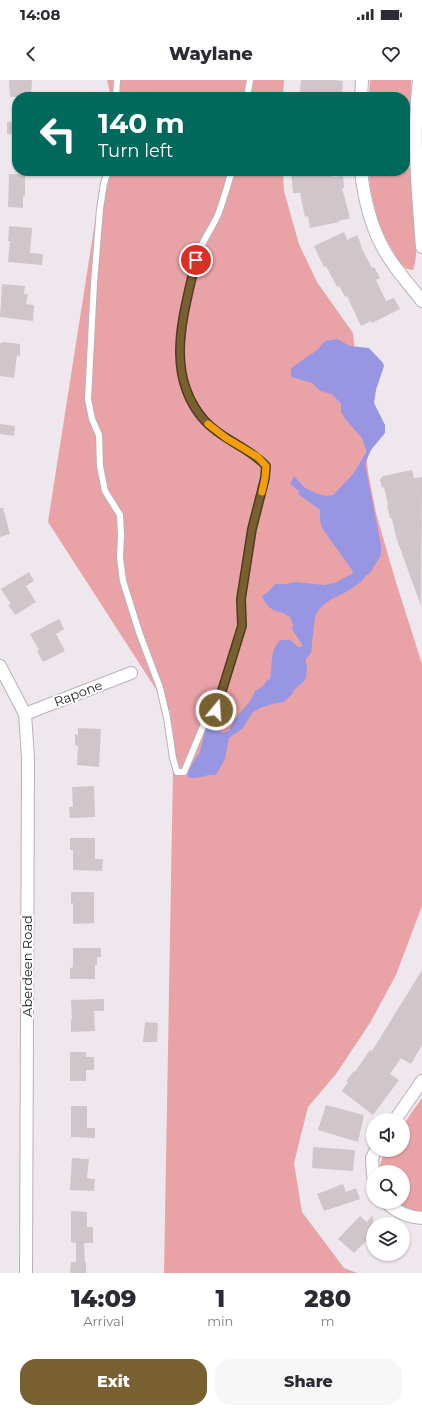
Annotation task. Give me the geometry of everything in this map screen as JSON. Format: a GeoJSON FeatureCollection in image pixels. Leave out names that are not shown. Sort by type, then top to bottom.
{"type":"FeatureCollection","features":[{"type":"Feature","properties":{"kind":"street"},"geometry":{"type":"LineString","coordinates":[[361,92],[362,80]]}},
{"type":"Feature","properties":{"kind":"street"},"geometry":{"type":"LineString","coordinates":[[419,80],[415,136],[422,248]]}},
{"type":"Feature","properties":{"kind":"street"},"geometry":{"type":"LineString","coordinates":[[361,176],[363,192],[374,229],[384,250],[422,301]]}},
{"type":"Feature","properties":{"kind":"street","name":"Aberdeen Road"},"geometry":{"type":"LineString","coordinates":[[0,666],[25,714],[28,758],[26,1273]]}},
{"type":"Feature","properties":{"kind":"street","name":"Rapone"},"geometry":{"type":"LineString","coordinates":[[25,714],[131,673]]}},
{"type":"Feature","properties":{"kind":"street"},"geometry":{"type":"LineString","coordinates":[[399,1113],[422,1082]]}},
{"type":"Feature","properties":{"kind":"street"},"geometry":{"type":"LineString","coordinates":[[395,1209],[400,1213],[412,1217],[422,1218]]}},
{"type":"Feature","properties":{"kind":"lane"},"geometry":{"type":"LineString","coordinates":[[116,92],[117,80]]}},
{"type":"Feature","properties":{"kind":"lane"},"geometry":{"type":"LineString","coordinates":[[248,92],[250,80]]}},
{"type":"Feature","properties":{"kind":"lane"},"geometry":{"type":"LineString","coordinates":[[106,176],[100,209],[94,283],[88,399],[92,419],[99,435],[100,466],[105,492],[120,516],[122,534],[120,558],[123,581],[141,639],[160,688],[167,718],[172,758],[177,772],[184,772],[204,724],[216,710],[237,646],[242,626],[241,599],[252,529],[265,478],[266,466],[258,457],[226,438],[205,421],[193,403],[183,381],[180,352],[182,327],[196,260],[201,246],[217,216],[230,176]]}},
{"type":"Feature","properties":{"kind":"shaded area"},"geometry":{"type":"Polygon","coordinates":[[[107,80],[284,80],[283,92],[110,92],[107,80]]]}},
{"type":"Feature","properties":{"kind":"shaded area"},"geometry":{"type":"Polygon","coordinates":[[[370,80],[411,80],[411,153],[416,235],[416,254],[413,270],[407,269],[399,262],[379,226],[370,188],[369,176],[410,176],[410,92],[369,92],[370,80]]]}},
{"type":"Feature","properties":{"kind":"shaded area"},"geometry":{"type":"Polygon","coordinates":[[[102,176],[283,176],[284,191],[299,244],[317,282],[353,333],[368,472],[376,513],[422,664],[422,906],[396,975],[370,1023],[336,1074],[308,1107],[294,1163],[302,1212],[344,1268],[357,1273],[164,1273],[173,768],[170,711],[48,522],[102,176]]]}},
{"type":"Feature","properties":{"kind":"shaded area"},"geometry":{"type":"Polygon","coordinates":[[[337,339],[350,346],[369,348],[384,366],[376,390],[374,403],[385,425],[385,433],[371,450],[365,464],[381,545],[381,555],[370,573],[361,582],[327,602],[317,612],[315,616],[311,653],[306,659],[306,678],[303,682],[284,702],[260,708],[252,713],[243,728],[229,738],[225,759],[216,775],[194,778],[188,777],[187,772],[200,752],[208,724],[213,724],[218,727],[222,733],[229,731],[235,719],[251,700],[255,691],[270,679],[274,649],[280,640],[290,640],[298,647],[303,646],[292,629],[293,625],[290,617],[268,606],[262,596],[275,584],[296,582],[324,585],[335,583],[353,573],[322,528],[320,510],[298,494],[299,491],[290,484],[294,476],[304,487],[315,493],[326,496],[333,495],[353,474],[366,453],[362,438],[345,419],[341,412],[341,404],[332,394],[320,391],[312,383],[291,377],[291,368],[317,350],[325,341],[337,339]]]}},
{"type":"Feature","properties":{"kind":"shaded area"},"geometry":{"type":"Polygon","coordinates":[[[422,1098],[422,1213],[408,1209],[410,1209],[410,1165],[380,1165],[383,1157],[410,1157],[410,1115],[422,1098]]]}},
{"type":"Feature","properties":{"kind":"building"},"geometry":{"type":"Polygon","coordinates":[[[9,80],[32,80],[31,92],[12,92],[12,97],[10,97],[9,80]]]}},
{"type":"Feature","properties":{"kind":"building"},"geometry":{"type":"Polygon","coordinates":[[[301,80],[343,81],[342,92],[300,92],[301,80]]]}},
{"type":"Feature","properties":{"kind":"building"},"geometry":{"type":"Polygon","coordinates":[[[7,122],[12,122],[12,134],[7,134],[7,122]]]}},
{"type":"Feature","properties":{"kind":"building"},"geometry":{"type":"Polygon","coordinates":[[[9,174],[12,174],[12,176],[25,176],[25,196],[23,196],[23,208],[8,207],[9,174]]]}},
{"type":"Feature","properties":{"kind":"building"},"geometry":{"type":"Polygon","coordinates":[[[291,176],[343,176],[344,188],[342,188],[350,218],[339,222],[310,228],[308,216],[305,217],[300,193],[293,193],[291,176]]]}},
{"type":"Feature","properties":{"kind":"building"},"geometry":{"type":"Polygon","coordinates":[[[9,226],[32,228],[30,253],[43,254],[42,265],[8,262],[10,241],[8,241],[9,226]]]}},
{"type":"Feature","properties":{"kind":"building"},"geometry":{"type":"Polygon","coordinates":[[[344,232],[347,240],[357,235],[361,247],[372,268],[374,267],[380,278],[376,280],[386,301],[394,298],[400,309],[372,323],[371,321],[361,326],[347,296],[345,297],[339,286],[337,287],[326,266],[324,267],[314,246],[344,232]]]}},
{"type":"Feature","properties":{"kind":"building"},"geometry":{"type":"Polygon","coordinates":[[[2,284],[25,286],[24,294],[28,294],[26,304],[34,305],[33,321],[0,317],[2,284]]]}},
{"type":"Feature","properties":{"kind":"building"},"geometry":{"type":"Polygon","coordinates":[[[0,343],[20,344],[20,356],[17,355],[14,378],[0,376],[0,343]]]}},
{"type":"Feature","properties":{"kind":"building"},"geometry":{"type":"Polygon","coordinates":[[[0,424],[15,426],[14,436],[0,434],[0,424]]]}},
{"type":"Feature","properties":{"kind":"building"},"geometry":{"type":"Polygon","coordinates":[[[412,470],[414,478],[422,477],[421,606],[396,537],[392,519],[390,518],[384,487],[382,488],[380,479],[383,476],[412,470]]]}},
{"type":"Feature","properties":{"kind":"building"},"geometry":{"type":"Polygon","coordinates":[[[0,508],[3,508],[10,534],[0,537],[0,508]]]}},
{"type":"Feature","properties":{"kind":"building"},"geometry":{"type":"Polygon","coordinates":[[[29,572],[34,581],[26,586],[36,602],[15,615],[8,605],[11,604],[1,589],[29,572]]]}},
{"type":"Feature","properties":{"kind":"building"},"geometry":{"type":"Polygon","coordinates":[[[59,619],[64,629],[56,634],[65,651],[43,662],[37,651],[39,650],[30,634],[59,619]]]}},
{"type":"Feature","properties":{"kind":"building"},"geometry":{"type":"Polygon","coordinates":[[[78,728],[101,729],[99,767],[77,765],[78,746],[75,745],[75,734],[78,735],[78,728]]]}},
{"type":"Feature","properties":{"kind":"building"},"geometry":{"type":"Polygon","coordinates":[[[94,786],[95,817],[70,818],[69,807],[73,807],[72,787],[94,786]]]}},
{"type":"Feature","properties":{"kind":"building"},"geometry":{"type":"Polygon","coordinates":[[[70,838],[95,838],[95,859],[103,859],[102,871],[73,870],[73,850],[70,850],[70,838]]]}},
{"type":"Feature","properties":{"kind":"building"},"geometry":{"type":"Polygon","coordinates":[[[71,892],[94,892],[94,923],[73,924],[73,903],[71,904],[71,892]]]}},
{"type":"Feature","properties":{"kind":"building"},"geometry":{"type":"Polygon","coordinates":[[[73,948],[101,948],[101,957],[97,957],[97,965],[95,965],[95,979],[70,979],[70,968],[73,967],[73,948]]]}},
{"type":"Feature","properties":{"kind":"building"},"geometry":{"type":"Polygon","coordinates":[[[422,970],[422,1045],[411,1064],[401,1058],[390,1074],[399,1080],[374,1113],[370,1113],[342,1091],[348,1082],[346,1081],[354,1071],[355,1072],[370,1050],[372,1051],[422,970]]]}},
{"type":"Feature","properties":{"kind":"building"},"geometry":{"type":"Polygon","coordinates":[[[104,999],[104,1011],[94,1011],[95,1031],[71,1032],[71,1000],[104,999]]]}},
{"type":"Feature","properties":{"kind":"building"},"geometry":{"type":"Polygon","coordinates":[[[145,1022],[158,1023],[157,1042],[143,1042],[145,1022]]]}},
{"type":"Feature","properties":{"kind":"building"},"geometry":{"type":"Polygon","coordinates":[[[70,1052],[86,1052],[86,1057],[94,1057],[94,1070],[86,1070],[86,1081],[70,1081],[70,1052]]]}},
{"type":"Feature","properties":{"kind":"building"},"geometry":{"type":"Polygon","coordinates":[[[326,1105],[364,1115],[358,1142],[318,1130],[326,1105]]]}},
{"type":"Feature","properties":{"kind":"building"},"geometry":{"type":"Polygon","coordinates":[[[71,1106],[87,1106],[87,1128],[95,1128],[95,1138],[71,1137],[71,1106]]]}},
{"type":"Feature","properties":{"kind":"building"},"geometry":{"type":"Polygon","coordinates":[[[313,1147],[355,1150],[353,1171],[312,1168],[313,1147]]]}},
{"type":"Feature","properties":{"kind":"building"},"geometry":{"type":"Polygon","coordinates":[[[72,1158],[89,1159],[87,1178],[95,1179],[94,1191],[70,1190],[72,1158]]]}},
{"type":"Feature","properties":{"kind":"building"},"geometry":{"type":"Polygon","coordinates":[[[343,1184],[346,1192],[356,1188],[360,1199],[324,1211],[317,1194],[343,1184]]]}},
{"type":"Feature","properties":{"kind":"building"},"geometry":{"type":"Polygon","coordinates":[[[71,1211],[87,1212],[87,1227],[93,1227],[93,1243],[84,1243],[86,1273],[70,1273],[71,1262],[76,1262],[76,1243],[71,1242],[71,1211]]]}},
{"type":"Feature","properties":{"kind":"building"},"geometry":{"type":"Polygon","coordinates":[[[360,1216],[366,1221],[366,1241],[354,1253],[338,1239],[360,1216]]]}},
{"type":"Feature","properties":{"kind":"slow traffic"},"geometry":{"type":"LineString","coordinates":[[208,424],[226,438],[258,457],[266,466],[262,492]]}},
{"type":"Feature","properties":{"kind":"route"},"geometry":{"type":"LineString","coordinates":[[196,260],[182,327],[180,352],[183,381],[193,403],[205,421],[226,438],[258,457],[266,466],[265,478],[252,529],[241,599],[242,626],[216,710]]}}]}
